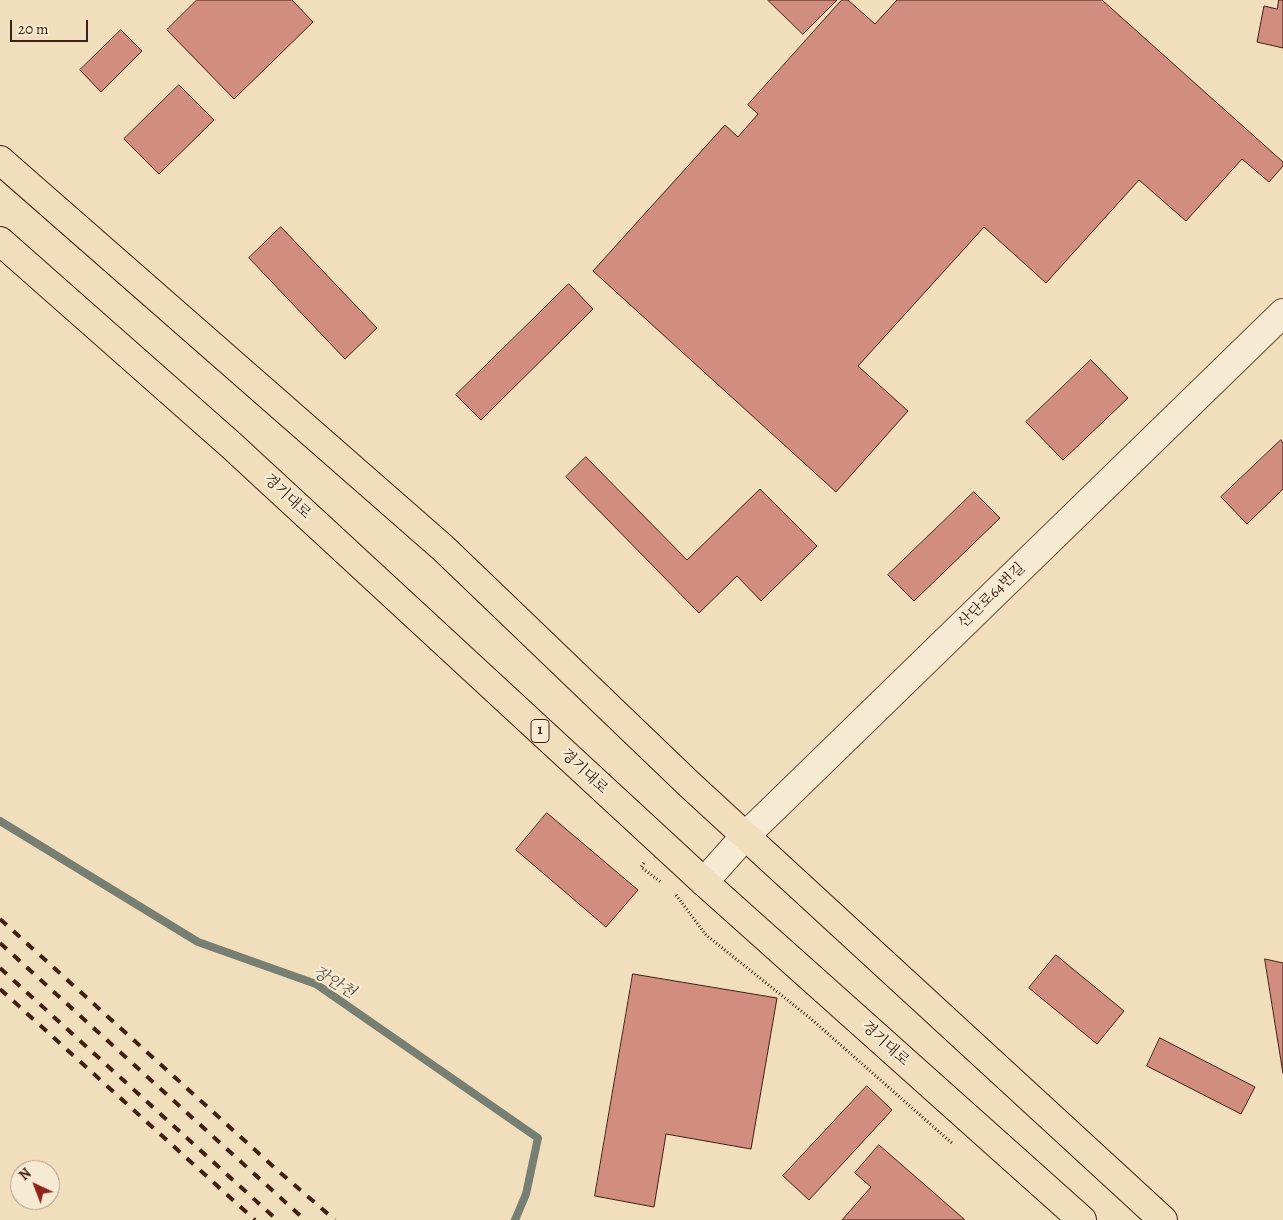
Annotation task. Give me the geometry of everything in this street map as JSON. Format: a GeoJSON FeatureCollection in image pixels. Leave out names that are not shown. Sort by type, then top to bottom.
{"type":"FeatureCollection","features":[{"type":"Feature","properties":{"kind":"main road"},"geometry":{"type":"LineString","coordinates":[[0,160],[443,548],[690,785],[1163,1220]]}},
{"type":"Feature","properties":{"kind":"main road","name":"경기대로"},"geometry":{"type":"LineString","coordinates":[[0,241],[231,445],[704,882],[1082,1220]]}},
{"type":"Feature","properties":{"kind":"street","name":"산단로64번길"},"geometry":{"type":"LineString","coordinates":[[704,882],[746,836],[1283,312]]}},
{"type":"Feature","properties":{"kind":"building"},"geometry":{"type":"Polygon","coordinates":[[[197,0],[292,0],[313,22],[234,99],[167,30],[197,0]]]}},
{"type":"Feature","properties":{"kind":"building"},"geometry":{"type":"Polygon","coordinates":[[[768,0],[837,0],[803,34],[768,0]]]}},
{"type":"Feature","properties":{"kind":"building"},"geometry":{"type":"Polygon","coordinates":[[[842,0],[848,0],[875,24],[897,0],[1102,0],[1283,162],[1283,166],[1269,182],[1242,159],[1186,221],[1139,180],[1046,283],[984,227],[858,366],[908,411],[836,492],[593,271],[725,125],[738,137],[758,114],[748,105],[842,0]]]}},
{"type":"Feature","properties":{"kind":"building"},"geometry":{"type":"Polygon","coordinates":[[[1279,0],[1283,0],[1283,48],[1257,42],[1264,6],[1277,9],[1279,0]]]}},
{"type":"Feature","properties":{"kind":"building"},"geometry":{"type":"Polygon","coordinates":[[[121,30],[142,51],[101,92],[80,70],[121,30]]]}},
{"type":"Feature","properties":{"kind":"building"},"geometry":{"type":"Polygon","coordinates":[[[179,85],[214,120],[159,174],[124,139],[179,85]]]}},
{"type":"Feature","properties":{"kind":"building"},"geometry":{"type":"Polygon","coordinates":[[[281,227],[377,328],[345,359],[249,258],[281,227]]]}},
{"type":"Feature","properties":{"kind":"building"},"geometry":{"type":"Polygon","coordinates":[[[569,284],[593,309],[481,420],[456,395],[569,284]]]}},
{"type":"Feature","properties":{"kind":"building"},"geometry":{"type":"Polygon","coordinates":[[[1091,360],[1128,398],[1063,460],[1026,422],[1091,360]]]}},
{"type":"Feature","properties":{"kind":"building"},"geometry":{"type":"Polygon","coordinates":[[[1281,440],[1283,443],[1283,489],[1247,524],[1221,497],[1281,440]]]}},
{"type":"Feature","properties":{"kind":"building"},"geometry":{"type":"Polygon","coordinates":[[[586,457],[687,560],[760,489],[817,546],[761,601],[737,576],[699,613],[566,477],[586,457]]]}},
{"type":"Feature","properties":{"kind":"building"},"geometry":{"type":"Polygon","coordinates":[[[974,492],[1000,518],[914,601],[888,575],[974,492]]]}},
{"type":"Feature","properties":{"kind":"building"},"geometry":{"type":"Polygon","coordinates":[[[547,813],[638,890],[606,927],[516,850],[547,813]]]}},
{"type":"Feature","properties":{"kind":"building"},"geometry":{"type":"Polygon","coordinates":[[[1056,955],[1124,1011],[1097,1044],[1029,988],[1056,955]]]}},
{"type":"Feature","properties":{"kind":"building"},"geometry":{"type":"Polygon","coordinates":[[[1265,959],[1283,963],[1283,1073],[1265,959]]]}},
{"type":"Feature","properties":{"kind":"building"},"geometry":{"type":"Polygon","coordinates":[[[633,974],[777,998],[751,1149],[666,1134],[654,1207],[595,1196],[633,974]]]}},
{"type":"Feature","properties":{"kind":"building"},"geometry":{"type":"Polygon","coordinates":[[[1160,1038],[1255,1087],[1241,1114],[1147,1066],[1160,1038]]]}},
{"type":"Feature","properties":{"kind":"building"},"geometry":{"type":"Polygon","coordinates":[[[867,1086],[892,1110],[809,1200],[783,1176],[867,1086]]]}},
{"type":"Feature","properties":{"kind":"building"},"geometry":{"type":"Polygon","coordinates":[[[879,1145],[964,1220],[842,1220],[871,1187],[855,1173],[879,1145]]]}},
{"type":"Feature","properties":{"kind":"waterway","name":"장안천"},"geometry":{"type":"LineString","coordinates":[[0,821],[198,942],[316,984],[538,1138],[526,1194],[515,1220]]}},
{"type":"Feature","properties":{"kind":"railway"},"geometry":{"type":"LineString","coordinates":[[0,919],[335,1220]]}},
{"type":"Feature","properties":{"kind":"railway"},"geometry":{"type":"LineString","coordinates":[[0,943],[305,1220]]}},
{"type":"Feature","properties":{"kind":"railway"},"geometry":{"type":"LineString","coordinates":[[0,968],[277,1220]]}},
{"type":"Feature","properties":{"kind":"railway"},"geometry":{"type":"LineString","coordinates":[[0,989],[255,1220]]}}]}
